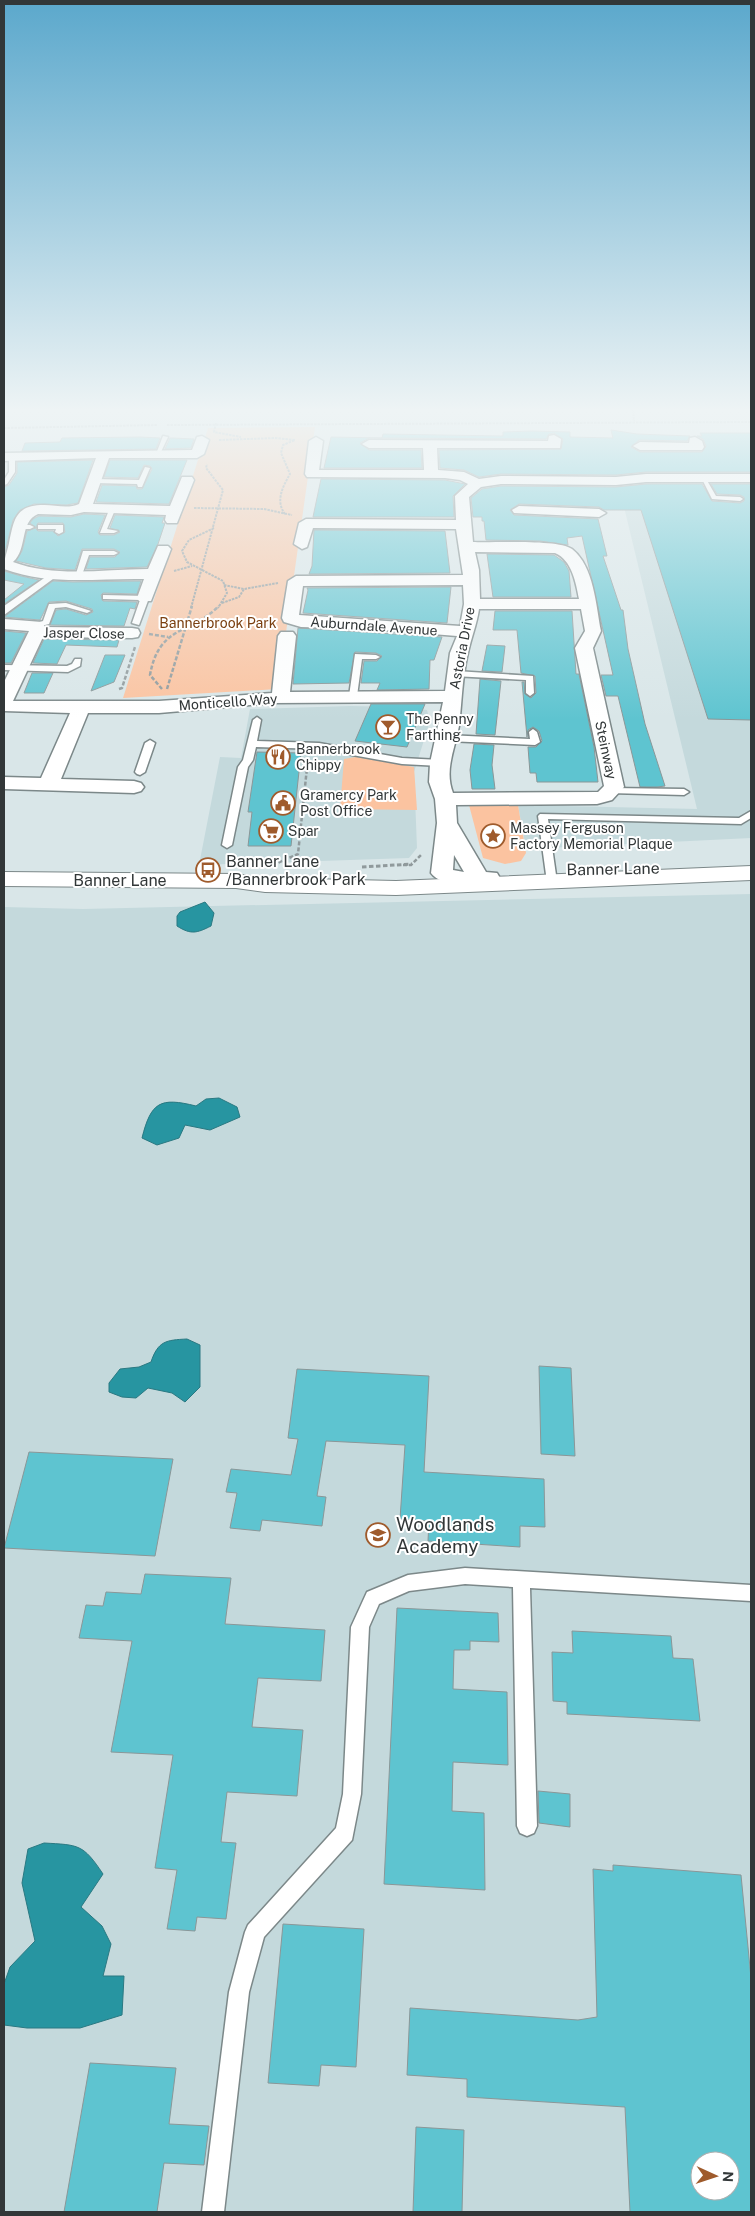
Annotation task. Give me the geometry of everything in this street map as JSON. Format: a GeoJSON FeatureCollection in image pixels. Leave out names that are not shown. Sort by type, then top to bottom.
{"type":"FeatureCollection","features":[{"type":"Feature","properties":{"kind":"street"},"geometry":{"type":"LineString","coordinates":[[29,513],[24,516],[17,549],[4,563],[30,574],[53,576],[154,574]]}},
{"type":"Feature","properties":{"kind":"street"},"geometry":{"type":"LineString","coordinates":[[154,513],[173,515],[174,513]]}},
{"type":"Feature","properties":{"kind":"street","name":"Astoria Drive"},"geometry":{"type":"LineString","coordinates":[[442,873],[447,823],[445,799],[439,782],[440,763],[447,738],[459,652],[467,632],[472,604],[463,513]]}},
{"type":"Feature","properties":{"kind":"street"},"geometry":{"type":"LineString","coordinates":[[537,513],[561,518],[596,513]]}},
{"type":"Feature","properties":{"kind":"street"},"geometry":{"type":"LineString","coordinates":[[307,517],[463,525]]}},
{"type":"Feature","properties":{"kind":"street","name":"Auburndale Avenue"},"geometry":{"type":"LineString","coordinates":[[307,517],[290,618],[294,620],[467,632]]}},
{"type":"Feature","properties":{"kind":"street"},"geometry":{"type":"LineString","coordinates":[[4,523],[23,526]]}},
{"type":"Feature","properties":{"kind":"street","name":"Steinway"},"geometry":{"type":"LineString","coordinates":[[445,799],[597,798],[605,796],[614,787],[584,648],[593,631],[588,604],[576,561],[568,544],[546,547],[466,547]]}},
{"type":"Feature","properties":{"kind":"street"},"geometry":{"type":"LineString","coordinates":[[145,598],[163,549]]}},
{"type":"Feature","properties":{"kind":"street"},"geometry":{"type":"LineString","coordinates":[[296,581],[471,580]]}},
{"type":"Feature","properties":{"kind":"street"},"geometry":{"type":"LineString","coordinates":[[472,604],[588,604]]}},
{"type":"Feature","properties":{"kind":"street","name":"Jasper Close"},"geometry":{"type":"LineString","coordinates":[[4,624],[36,629],[132,634]]}},
{"type":"Feature","properties":{"kind":"street"},"geometry":{"type":"LineString","coordinates":[[4,700],[12,668],[36,629]]}},
{"type":"Feature","properties":{"kind":"street"},"geometry":{"type":"LineString","coordinates":[[280,698],[288,636]]}},
{"type":"Feature","properties":{"kind":"street","name":"Monticello Way"},"geometry":{"type":"LineString","coordinates":[[4,706],[81,708],[159,707],[280,698],[453,696]]}},
{"type":"Feature","properties":{"kind":"street"},"geometry":{"type":"LineString","coordinates":[[48,785],[81,708]]}},
{"type":"Feature","properties":{"kind":"street"},"geometry":{"type":"LineString","coordinates":[[4,784],[48,785],[137,780],[128,806]]}},
{"type":"Feature","properties":{"kind":"street","name":"Astoria Drive"},"geometry":{"type":"LineString","coordinates":[[447,823],[476,878]]}},
{"type":"Feature","properties":{"kind":"street","name":"Banner Lane"},"geometry":{"type":"LineString","coordinates":[[550,876],[751,867]]}},
{"type":"Feature","properties":{"kind":"street","name":"Banner Lane"},"geometry":{"type":"LineString","coordinates":[[236,881],[261,876],[442,873],[476,878]]}},
{"type":"Feature","properties":{"kind":"street","name":"Banner Lane"},"geometry":{"type":"LineString","coordinates":[[4,879],[236,881],[265,885],[396,888],[476,878],[751,873]]}},
{"type":"Feature","properties":{"kind":"lane"},"geometry":{"type":"LineString","coordinates":[[110,513],[100,531],[114,531]]}},
{"type":"Feature","properties":{"kind":"lane"},"geometry":{"type":"LineString","coordinates":[[41,527],[60,527],[59,532]]}},
{"type":"Feature","properties":{"kind":"lane"},"geometry":{"type":"LineString","coordinates":[[78,575],[86,553]]}},
{"type":"Feature","properties":{"kind":"lane"},"geometry":{"type":"LineString","coordinates":[[74,554],[114,553]]}},
{"type":"Feature","properties":{"kind":"lane"},"geometry":{"type":"LineString","coordinates":[[4,613],[5,609],[53,576]]}},
{"type":"Feature","properties":{"kind":"lane"},"geometry":{"type":"LineString","coordinates":[[106,597],[145,598],[132,634]]}},
{"type":"Feature","properties":{"kind":"lane"},"geometry":{"type":"LineString","coordinates":[[36,629],[46,622],[52,606],[66,604],[87,611]]}},
{"type":"Feature","properties":{"kind":"lane"},"geometry":{"type":"LineString","coordinates":[[353,696],[358,656],[376,657]]}},
{"type":"Feature","properties":{"kind":"lane"},"geometry":{"type":"LineString","coordinates":[[12,668],[68,668],[76,666],[78,661]]}},
{"type":"Feature","properties":{"kind":"lane"},"geometry":{"type":"LineString","coordinates":[[456,674],[529,674],[530,693]]}},
{"type":"Feature","properties":{"kind":"lane"},"geometry":{"type":"LineString","coordinates":[[227,845],[243,767],[248,760],[257,720]]}},
{"type":"Feature","properties":{"kind":"lane"},"geometry":{"type":"LineString","coordinates":[[447,738],[535,744],[533,732]]}},
{"type":"Feature","properties":{"kind":"lane"},"geometry":{"type":"LineString","coordinates":[[137,780],[150,743]]}},
{"type":"Feature","properties":{"kind":"lane"},"geometry":{"type":"LineString","coordinates":[[251,744],[309,745],[334,752],[402,761],[440,763]]}},
{"type":"Feature","properties":{"kind":"lane"},"geometry":{"type":"LineString","coordinates":[[612,791],[684,792]]}},
{"type":"Feature","properties":{"kind":"lane"},"geometry":{"type":"LineString","coordinates":[[550,876],[543,816],[740,821],[751,814]]}},
{"type":"Feature","properties":{"kind":"lane"},"geometry":{"type":"LineString","coordinates":[[213,2212],[239,1992],[256,1932],[345,1833],[352,1794],[360,1627],[373,1598],[408,1584],[464,1576],[751,1593]]}},
{"type":"Feature","properties":{"kind":"lane"},"geometry":{"type":"LineString","coordinates":[[521,1578],[528,1826]]}},
{"type":"Feature","properties":{"kind":"path"},"geometry":{"type":"LineString","coordinates":[[216,513],[203,569],[185,628],[166,692],[157,685],[150,675],[154,657],[162,642],[174,632],[185,628],[202,619],[220,604],[238,597],[244,589]]}},
{"type":"Feature","properties":{"kind":"path"},"geometry":{"type":"LineString","coordinates":[[285,514],[307,517]]}},
{"type":"Feature","properties":{"kind":"path"},"geometry":{"type":"LineString","coordinates":[[214,528],[198,534],[183,546],[182,554],[185,561],[214,574],[224,585],[227,592],[220,604]]}},
{"type":"Feature","properties":{"kind":"path"},"geometry":{"type":"LineString","coordinates":[[224,585],[244,589],[296,581]]}},
{"type":"Feature","properties":{"kind":"path"},"geometry":{"type":"LineString","coordinates":[[113,692],[122,688],[135,647],[132,634]]}},
{"type":"Feature","properties":{"kind":"path"},"geometry":{"type":"LineString","coordinates":[[262,870],[298,854],[309,745]]}},
{"type":"Feature","properties":{"kind":"path"},"geometry":{"type":"LineString","coordinates":[[386,866],[411,865],[424,852]]}},
{"type":"Feature","properties":{"kind":"shaded area"},"geometry":{"type":"Polygon","coordinates":[[[626,513],[751,513],[751,838],[526,849],[518,805],[697,809],[626,513]]]}},
{"type":"Feature","properties":{"kind":"shaded area"},"geometry":{"type":"Polygon","coordinates":[[[350,706],[400,707],[427,710],[430,721],[414,772],[417,848],[409,858],[199,865],[220,757],[241,758],[250,709],[350,706]]]}},
{"type":"Feature","properties":{"kind":"shaded area","name":"Woodlands Academy"},"geometry":{"type":"Polygon","coordinates":[[[751,894],[751,2212],[4,2212],[4,907],[83,909],[751,894]]]}},
{"type":"Feature","properties":{"kind":"green space","name":"Bannerbrook Park"},"geometry":{"type":"Polygon","coordinates":[[[181,513],[303,513],[278,689],[123,698],[181,513]]]}},
{"type":"Feature","properties":{"kind":"green space"},"geometry":{"type":"Polygon","coordinates":[[[356,757],[414,767],[417,810],[340,809],[344,759],[356,757]]]}},
{"type":"Feature","properties":{"kind":"green space"},"geometry":{"type":"Polygon","coordinates":[[[469,805],[518,805],[526,853],[521,861],[505,864],[483,858],[469,805]]]}},
{"type":"Feature","properties":{"kind":"water"},"geometry":{"type":"Polygon","coordinates":[[[205,902],[214,913],[211,926],[190,932],[177,926],[177,916],[180,912],[205,902]]]}},
{"type":"Feature","properties":{"kind":"water"},"geometry":{"type":"Polygon","coordinates":[[[219,1098],[237,1107],[240,1117],[210,1130],[185,1125],[179,1138],[157,1145],[142,1138],[149,1117],[159,1105],[174,1102],[196,1106],[206,1099],[219,1098]]]}},
{"type":"Feature","properties":{"kind":"water"},"geometry":{"type":"Polygon","coordinates":[[[187,1339],[200,1345],[200,1387],[185,1402],[172,1393],[148,1388],[136,1398],[122,1397],[109,1392],[109,1383],[120,1369],[139,1367],[151,1362],[157,1350],[164,1343],[187,1339]]]}},
{"type":"Feature","properties":{"kind":"water"},"geometry":{"type":"Polygon","coordinates":[[[44,1843],[65,1844],[79,1848],[90,1857],[103,1874],[81,1907],[102,1926],[111,1944],[103,1976],[124,1976],[122,2015],[80,2028],[27,2028],[4,2025],[4,1984],[10,1967],[35,1941],[22,1883],[28,1849],[44,1843]]]}},
{"type":"Feature","properties":{"kind":"building"},"geometry":{"type":"Polygon","coordinates":[[[4,513],[18,513],[13,520],[4,556],[4,513]]]}},
{"type":"Feature","properties":{"kind":"building"},"geometry":{"type":"Polygon","coordinates":[[[314,513],[454,513],[454,517],[313,517],[314,513]]]}},
{"type":"Feature","properties":{"kind":"building"},"geometry":{"type":"Polygon","coordinates":[[[473,513],[513,513],[514,515],[598,519],[607,556],[603,556],[621,610],[623,610],[628,649],[645,724],[665,786],[640,787],[618,696],[606,696],[601,675],[613,675],[582,536],[567,538],[568,545],[540,541],[486,540],[482,517],[473,517],[473,513]]]}},
{"type":"Feature","properties":{"kind":"building"},"geometry":{"type":"Polygon","coordinates":[[[642,513],[751,513],[751,720],[708,719],[642,513]]]}},
{"type":"Feature","properties":{"kind":"building"},"geometry":{"type":"Polygon","coordinates":[[[84,514],[105,515],[98,532],[100,535],[114,535],[120,532],[110,528],[115,515],[164,517],[162,523],[165,523],[147,567],[86,569],[90,557],[115,557],[120,552],[114,549],[82,549],[75,570],[46,568],[16,561],[22,551],[27,531],[36,528],[30,523],[33,519],[39,516],[71,517],[84,514]],[[38,523],[36,529],[38,531],[53,531],[58,536],[65,532],[63,523],[38,523]]]}},
{"type":"Feature","properties":{"kind":"building"},"geometry":{"type":"Polygon","coordinates":[[[314,530],[445,531],[450,573],[309,574],[312,566],[314,530]]]}},
{"type":"Feature","properties":{"kind":"building"},"geometry":{"type":"Polygon","coordinates":[[[487,554],[554,555],[564,562],[569,571],[571,597],[493,597],[487,554]]]}},
{"type":"Feature","properties":{"kind":"building"},"geometry":{"type":"Polygon","coordinates":[[[4,571],[39,580],[4,604],[4,600],[24,584],[4,580],[4,571]]]}},
{"type":"Feature","properties":{"kind":"building"},"geometry":{"type":"Polygon","coordinates":[[[53,581],[141,581],[137,594],[103,593],[101,595],[103,601],[137,602],[135,609],[130,608],[124,626],[50,625],[56,610],[66,609],[86,615],[93,612],[92,609],[66,601],[49,602],[40,620],[4,617],[53,581]]]}},
{"type":"Feature","properties":{"kind":"building"},"geometry":{"type":"Polygon","coordinates":[[[451,587],[447,623],[303,613],[307,588],[451,587]]]}},
{"type":"Feature","properties":{"kind":"building"},"geometry":{"type":"Polygon","coordinates":[[[495,611],[572,611],[576,674],[579,674],[594,747],[598,782],[537,782],[536,773],[530,773],[528,747],[536,747],[542,741],[539,731],[533,727],[528,730],[527,737],[522,682],[524,682],[525,694],[531,698],[536,693],[535,676],[521,673],[517,630],[493,630],[495,611]]]}},
{"type":"Feature","properties":{"kind":"building"},"geometry":{"type":"Polygon","coordinates":[[[298,628],[442,637],[434,660],[430,660],[429,689],[377,690],[380,683],[361,683],[364,661],[377,661],[382,656],[376,653],[355,652],[349,683],[293,684],[298,628]]]}},
{"type":"Feature","properties":{"kind":"building"},"geometry":{"type":"Polygon","coordinates":[[[4,631],[26,633],[11,663],[4,663],[4,631]]]}},
{"type":"Feature","properties":{"kind":"building"},"geometry":{"type":"Polygon","coordinates":[[[44,639],[119,640],[117,647],[66,645],[57,664],[33,663],[44,639]]]}},
{"type":"Feature","properties":{"kind":"building"},"geometry":{"type":"Polygon","coordinates":[[[487,645],[505,646],[502,672],[482,671],[487,645]]]}},
{"type":"Feature","properties":{"kind":"building"},"geometry":{"type":"Polygon","coordinates":[[[105,655],[125,655],[114,682],[91,691],[105,655]]]}},
{"type":"Feature","properties":{"kind":"building"},"geometry":{"type":"Polygon","coordinates":[[[32,673],[53,673],[44,693],[24,693],[32,673]]]}},
{"type":"Feature","properties":{"kind":"building"},"geometry":{"type":"Polygon","coordinates":[[[480,679],[501,681],[495,735],[476,734],[480,679]]]}},
{"type":"Feature","properties":{"kind":"building","name":"The Penny Farthing"},"geometry":{"type":"Polygon","coordinates":[[[371,704],[425,704],[407,747],[355,741],[371,704]]]}},
{"type":"Feature","properties":{"kind":"building"},"geometry":{"type":"Polygon","coordinates":[[[474,744],[494,745],[492,765],[495,789],[472,789],[470,770],[474,744]]]}},
{"type":"Feature","properties":{"kind":"building"},"geometry":{"type":"Polygon","coordinates":[[[257,752],[301,753],[291,846],[248,846],[252,812],[248,812],[257,752]]]}},
{"type":"Feature","properties":{"kind":"building"},"geometry":{"type":"Polygon","coordinates":[[[539,1366],[571,1368],[575,1456],[541,1454],[539,1366]]]}},
{"type":"Feature","properties":{"kind":"building"},"geometry":{"type":"Polygon","coordinates":[[[297,1369],[429,1376],[424,1472],[544,1479],[545,1527],[520,1526],[520,1547],[428,1541],[429,1521],[400,1519],[405,1445],[326,1441],[317,1496],[326,1497],[322,1526],[262,1520],[260,1531],[230,1528],[237,1493],[226,1492],[231,1469],[291,1475],[298,1439],[288,1438],[297,1369]]]}},
{"type":"Feature","properties":{"kind":"building"},"geometry":{"type":"Polygon","coordinates":[[[29,1452],[173,1459],[155,1556],[4,1548],[29,1452]]]}},
{"type":"Feature","properties":{"kind":"building"},"geometry":{"type":"Polygon","coordinates":[[[145,1574],[231,1578],[225,1624],[325,1630],[321,1681],[258,1678],[252,1727],[303,1730],[297,1796],[227,1792],[221,1842],[236,1843],[226,1919],[197,1917],[195,1931],[167,1929],[177,1870],[155,1868],[173,1755],[111,1752],[132,1641],[79,1638],[86,1605],[103,1606],[106,1592],[141,1594],[145,1574]]]}},
{"type":"Feature","properties":{"kind":"building"},"geometry":{"type":"Polygon","coordinates":[[[397,1608],[498,1613],[499,1642],[470,1641],[470,1650],[454,1650],[453,1689],[507,1692],[508,1765],[453,1762],[452,1811],[484,1813],[485,1890],[384,1884],[397,1608]]]}},
{"type":"Feature","properties":{"kind":"building"},"geometry":{"type":"Polygon","coordinates":[[[572,1631],[671,1636],[673,1658],[693,1659],[700,1721],[567,1714],[567,1702],[553,1701],[552,1652],[573,1653],[572,1631]]]}},
{"type":"Feature","properties":{"kind":"building"},"geometry":{"type":"Polygon","coordinates":[[[538,1791],[570,1794],[570,1827],[539,1823],[538,1791]]]}},
{"type":"Feature","properties":{"kind":"building"},"geometry":{"type":"Polygon","coordinates":[[[613,1865],[741,1875],[751,1978],[751,2212],[630,2212],[625,2107],[467,2097],[467,2079],[407,2075],[410,2008],[578,2020],[597,2017],[593,1869],[613,1871],[613,1865]]]}},
{"type":"Feature","properties":{"kind":"building"},"geometry":{"type":"Polygon","coordinates":[[[283,1924],[364,1929],[356,2067],[321,2065],[319,2086],[268,2083],[283,1924]]]}},
{"type":"Feature","properties":{"kind":"building"},"geometry":{"type":"Polygon","coordinates":[[[90,2063],[176,2068],[169,2124],[209,2126],[204,2165],[164,2163],[157,2212],[64,2212],[90,2063]]]}},
{"type":"Feature","properties":{"kind":"building"},"geometry":{"type":"Polygon","coordinates":[[[416,2127],[464,2130],[462,2212],[413,2212],[416,2127]]]}},
{"type":"Feature","properties":{"kind":"place","name":"The Penny Farthing"},"geometry":{"type":"Point","coordinates":[388,727]}},
{"type":"Feature","properties":{"kind":"place","name":"Bannerbrook Chippy"},"geometry":{"type":"Point","coordinates":[278,757]}},
{"type":"Feature","properties":{"kind":"place","name":"Gramercy Park Post Office"},"geometry":{"type":"Point","coordinates":[283,803]}},
{"type":"Feature","properties":{"kind":"place","name":"Spar"},"geometry":{"type":"Point","coordinates":[271,831]}},
{"type":"Feature","properties":{"kind":"place","name":"Massey Ferguson Factory Memorial Plaque"},"geometry":{"type":"Point","coordinates":[493,836]}},
{"type":"Feature","properties":{"kind":"place","name":"Banner Lane /Bannerbrook Park"},"geometry":{"type":"Point","coordinates":[208,870]}},
{"type":"Feature","properties":{"kind":"place","name":"Woodlands Academy"},"geometry":{"type":"Point","coordinates":[378,1535]}}]}
